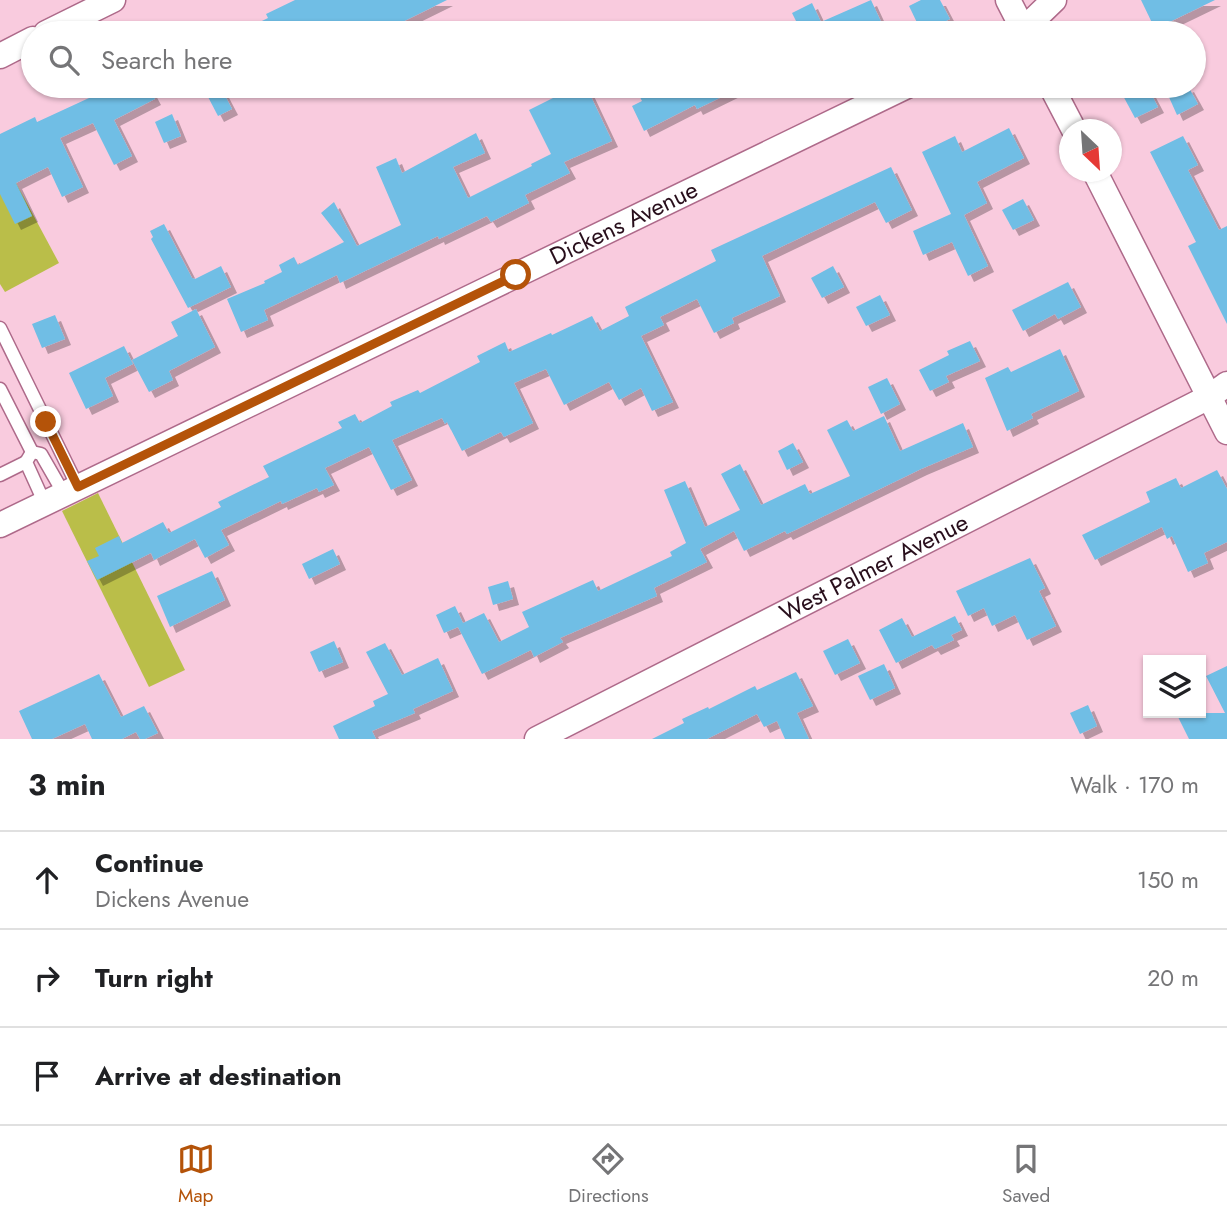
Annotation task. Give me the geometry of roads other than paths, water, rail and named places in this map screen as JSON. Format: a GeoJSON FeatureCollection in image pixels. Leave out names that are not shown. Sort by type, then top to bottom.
{"type":"FeatureCollection","features":[{"type":"Feature","properties":{"kind":"street"},"geometry":{"type":"LineString","coordinates":[[70,21],[113,0]]}},
{"type":"Feature","properties":{"kind":"street"},"geometry":{"type":"LineString","coordinates":[[1008,0],[1017,21]]}},
{"type":"Feature","properties":{"kind":"street"},"geometry":{"type":"LineString","coordinates":[[1032,21],[1054,0]]}},
{"type":"Feature","properties":{"kind":"street"},"geometry":{"type":"LineString","coordinates":[[0,55],[21,45]]}},
{"type":"Feature","properties":{"kind":"street","name":"Dickens Avenue"},"geometry":{"type":"LineString","coordinates":[[0,525],[882,98]]}},
{"type":"Feature","properties":{"kind":"street"},"geometry":{"type":"LineString","coordinates":[[1057,98],[1068,119]]}},
{"type":"Feature","properties":{"kind":"street"},"geometry":{"type":"LineString","coordinates":[[1101,182],[1218,390],[1227,432]]}},
{"type":"Feature","properties":{"kind":"street","name":"West Palmer Avenue"},"geometry":{"type":"LineString","coordinates":[[537,739],[1218,390]]}},
{"type":"Feature","properties":{"kind":"lane"},"geometry":{"type":"LineString","coordinates":[[0,328],[62,495]]}},
{"type":"Feature","properties":{"kind":"lane"},"geometry":{"type":"LineString","coordinates":[[0,388],[29,457],[62,495]]}},
{"type":"Feature","properties":{"kind":"lane"},"geometry":{"type":"LineString","coordinates":[[0,475],[29,457],[41,453],[62,495]]}}]}
